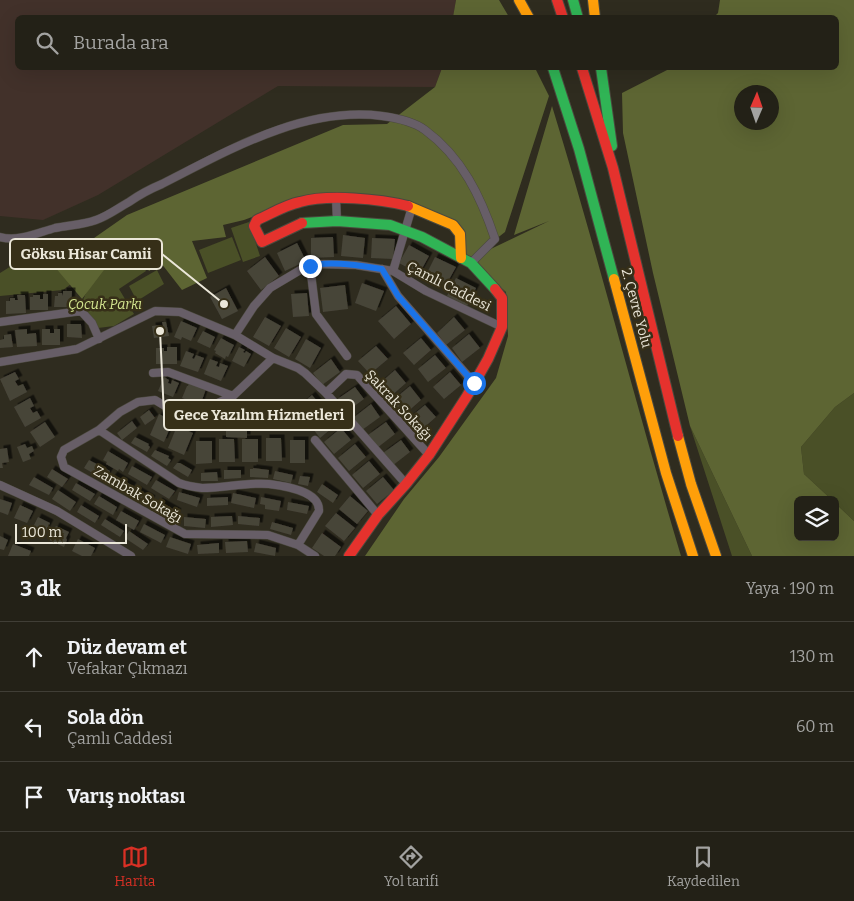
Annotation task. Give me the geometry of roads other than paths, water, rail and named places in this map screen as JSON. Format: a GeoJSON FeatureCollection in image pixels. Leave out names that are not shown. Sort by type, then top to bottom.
{"type":"FeatureCollection","features":[{"type":"Feature","properties":{"kind":"main road"},"geometry":{"type":"LineString","coordinates":[[519,0],[527,15]]}},
{"type":"Feature","properties":{"kind":"main road"},"geometry":{"type":"LineString","coordinates":[[530,0],[535,15]]}},
{"type":"Feature","properties":{"kind":"main road"},"geometry":{"type":"LineString","coordinates":[[557,0],[563,15]]}},
{"type":"Feature","properties":{"kind":"main road"},"geometry":{"type":"LineString","coordinates":[[573,0],[577,15]]}},
{"type":"Feature","properties":{"kind":"main road"},"geometry":{"type":"LineString","coordinates":[[593,0],[595,15]]}},
{"type":"Feature","properties":{"kind":"main road","name":"2. Çevre Yolu"},"geometry":{"type":"LineString","coordinates":[[554,70],[579,149],[666,473],[693,556]]}},
{"type":"Feature","properties":{"kind":"main road","name":"2. Çevre Yolu"},"geometry":{"type":"LineString","coordinates":[[583,70],[616,182],[688,475],[716,556]]}},
{"type":"Feature","properties":{"kind":"main road"},"geometry":{"type":"LineString","coordinates":[[594,70],[610,125]]}},
{"type":"Feature","properties":{"kind":"main road"},"geometry":{"type":"LineString","coordinates":[[601,70],[616,182]]}},
{"type":"Feature","properties":{"kind":"main road"},"geometry":{"type":"LineString","coordinates":[[349,556],[378,515],[429,455],[474,383],[488,359],[502,326],[502,298],[471,263],[461,258],[422,237],[390,225],[337,221],[304,222],[262,242],[254,226],[257,220],[298,202],[318,198],[388,201],[412,207],[453,225],[460,234],[461,258]]}},
{"type":"Feature","properties":{"kind":"street"},"geometry":{"type":"LineString","coordinates":[[0,237],[16,239],[72,224],[95,221],[109,215],[128,202],[162,184],[262,136],[312,119],[336,114],[364,114],[401,118],[424,129],[443,146],[468,176],[485,208],[495,239],[471,263]]}},
{"type":"Feature","properties":{"kind":"street"},"geometry":{"type":"LineString","coordinates":[[336,198],[337,221]]}},
{"type":"Feature","properties":{"kind":"street"},"geometry":{"type":"LineString","coordinates":[[393,271],[412,207]]}},
{"type":"Feature","properties":{"kind":"street","name":"Çamlı Caddesi"},"geometry":{"type":"LineString","coordinates":[[235,336],[254,306],[270,288],[302,269],[316,264],[356,265],[393,271],[426,291],[502,326]]}},
{"type":"Feature","properties":{"kind":"street"},"geometry":{"type":"LineString","coordinates":[[310,266],[316,314],[348,356]]}},
{"type":"Feature","properties":{"kind":"street"},"geometry":{"type":"LineString","coordinates":[[382,269],[398,296],[474,383]]}},
{"type":"Feature","properties":{"kind":"street"},"geometry":{"type":"LineString","coordinates":[[0,322],[81,311],[92,323],[99,339]]}},
{"type":"Feature","properties":{"kind":"street"},"geometry":{"type":"LineString","coordinates":[[0,362],[77,349],[155,311],[180,312],[235,336],[273,358],[298,368],[326,394],[406,484]]}},
{"type":"Feature","properties":{"kind":"street"},"geometry":{"type":"LineString","coordinates":[[190,416],[233,396],[273,358]]}},
{"type":"Feature","properties":{"kind":"street"},"geometry":{"type":"LineString","coordinates":[[153,373],[168,372],[233,396]]}},
{"type":"Feature","properties":{"kind":"street","name":"Şakrak Sokağı"},"geometry":{"type":"LineString","coordinates":[[326,394],[346,374],[357,375],[429,455]]}},
{"type":"Feature","properties":{"kind":"street"},"geometry":{"type":"LineString","coordinates":[[217,404],[269,409],[273,414],[272,419],[262,423],[215,426],[190,416],[182,416],[155,400],[138,402],[120,412],[99,430],[180,483],[190,487],[269,484],[301,491],[313,496],[319,505],[319,511],[298,545]]}},
{"type":"Feature","properties":{"kind":"street","name":"Zambak Sokağı"},"geometry":{"type":"LineString","coordinates":[[99,430],[64,450],[61,457],[64,466],[185,534],[268,535],[298,545],[315,556]]}},
{"type":"Feature","properties":{"kind":"street"},"geometry":{"type":"LineString","coordinates":[[315,440],[378,515]]}},
{"type":"Feature","properties":{"kind":"street"},"geometry":{"type":"LineString","coordinates":[[0,485],[58,511],[131,556]]}},
{"type":"Feature","properties":{"kind":"place","name":"Göksu Hisar Camii"},"geometry":{"type":"Point","coordinates":[224,304]}},
{"type":"Feature","properties":{"kind":"place","name":"Gece Yazılım Hizmetleri"},"geometry":{"type":"Point","coordinates":[160,331]}},
{"type":"Feature","properties":{"kind":"park label","name":"Çocuk Parkı"},"geometry":{"type":"Point","coordinates":[105,304]}}]}
